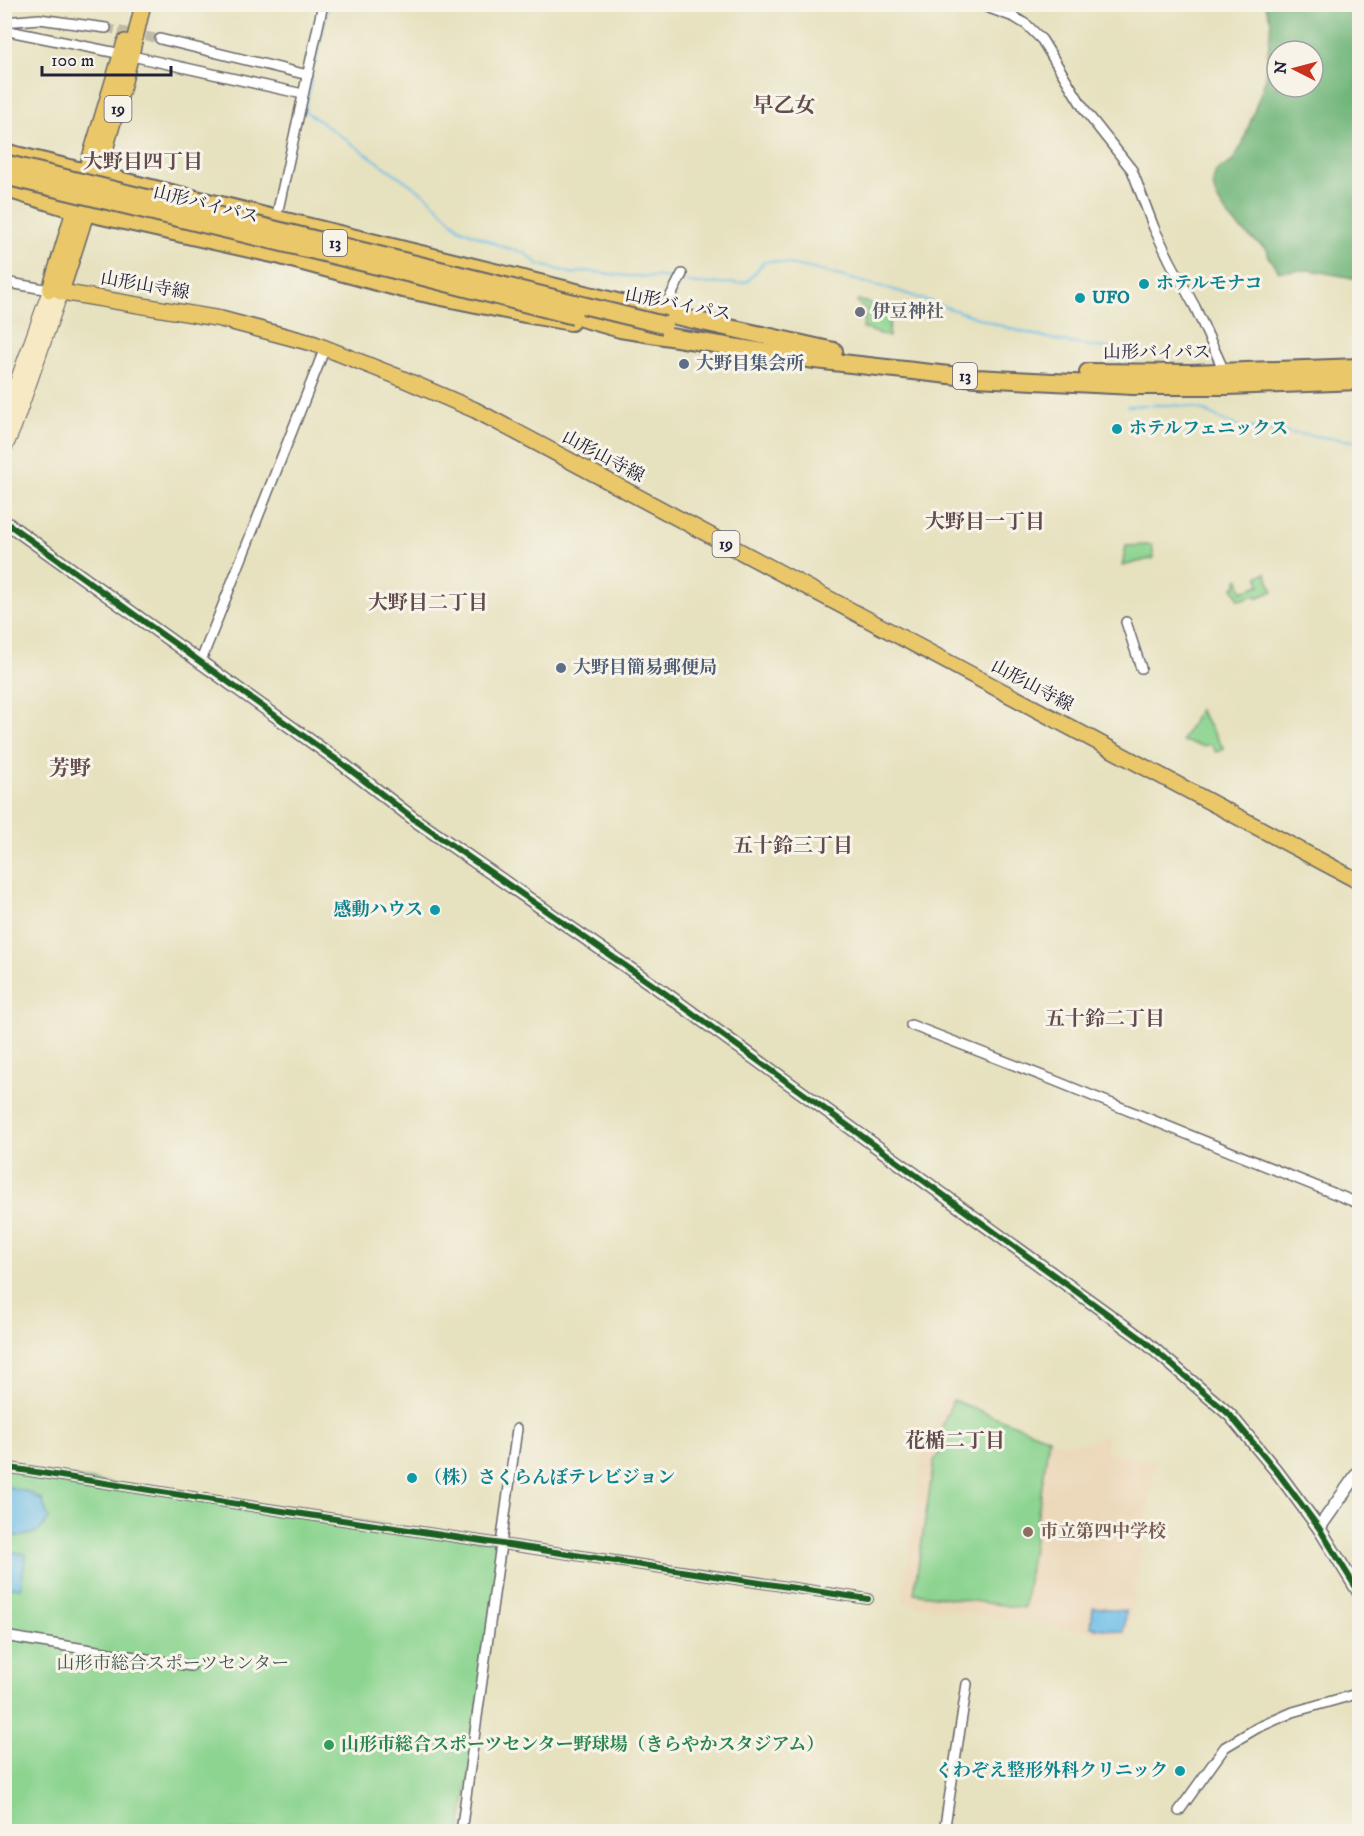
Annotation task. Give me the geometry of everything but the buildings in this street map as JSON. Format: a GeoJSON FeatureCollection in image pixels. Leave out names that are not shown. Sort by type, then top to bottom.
{"type":"FeatureCollection","features":[{"type":"Feature","properties":{"kind":"highway"},"geometry":{"type":"LineString","coordinates":[[4,152],[276,219],[663,319]]}},
{"type":"Feature","properties":{"kind":"highway","name":"山形バイパス"},"geometry":{"type":"LineString","coordinates":[[4,163],[663,319],[834,351],[974,369],[1140,374],[1359,367]]}},
{"type":"Feature","properties":{"kind":"highway","name":"山形バイパス"},"geometry":{"type":"LineString","coordinates":[[4,176],[423,277],[620,329],[815,360],[976,378],[1133,386],[1228,386],[1359,381]]}},
{"type":"Feature","properties":{"kind":"highway"},"geometry":{"type":"LineString","coordinates":[[4,188],[81,211],[281,256],[403,290],[525,314],[620,329]]}},
{"type":"Feature","properties":{"kind":"main road","name":"19"},"geometry":{"type":"LineString","coordinates":[[127,55],[136,4]]}},
{"type":"Feature","properties":{"kind":"main road","name":"19"},"geometry":{"type":"LineString","coordinates":[[56,291],[143,4]]}},
{"type":"Feature","properties":{"kind":"main road","name":"山形山寺線"},"geometry":{"type":"LineString","coordinates":[[56,291],[221,319],[315,344],[474,410],[1359,882]]}},
{"type":"Feature","properties":{"kind":"main road"},"geometry":{"type":"LineString","coordinates":[[4,418],[56,291]]}},
{"type":"Feature","properties":{"kind":"main road"},"geometry":{"type":"LineString","coordinates":[[4,450],[14,427],[56,291]]}},
{"type":"Feature","properties":{"kind":"street"},"geometry":{"type":"LineString","coordinates":[[276,219],[323,4]]}},
{"type":"Feature","properties":{"kind":"street"},"geometry":{"type":"LineString","coordinates":[[978,4],[1014,17],[1028,25],[1038,35],[1086,112],[1132,170],[1154,228],[1195,307],[1225,373]]}},
{"type":"Feature","properties":{"kind":"street"},"geometry":{"type":"LineString","coordinates":[[4,22],[39,19],[106,28]]}},
{"type":"Feature","properties":{"kind":"street"},"geometry":{"type":"LineString","coordinates":[[4,30],[303,94]]}},
{"type":"Feature","properties":{"kind":"street"},"geometry":{"type":"LineString","coordinates":[[160,39],[308,75]]}},
{"type":"Feature","properties":{"kind":"street"},"geometry":{"type":"LineString","coordinates":[[663,319],[682,274]]}},
{"type":"Feature","properties":{"kind":"street"},"geometry":{"type":"LineString","coordinates":[[4,282],[56,291]]}},
{"type":"Feature","properties":{"kind":"street"},"geometry":{"type":"LineString","coordinates":[[200,663],[325,348]]}},
{"type":"Feature","properties":{"kind":"street"},"geometry":{"type":"LineString","coordinates":[[4,521],[334,758],[418,822],[666,994],[1142,1339],[1230,1415],[1278,1473],[1319,1528],[1359,1594]]}},
{"type":"Feature","properties":{"kind":"street"},"geometry":{"type":"LineString","coordinates":[[1126,622],[1141,668]]}},
{"type":"Feature","properties":{"kind":"street"},"geometry":{"type":"LineString","coordinates":[[911,1025],[1359,1204]]}},
{"type":"Feature","properties":{"kind":"street"},"geometry":{"type":"LineString","coordinates":[[461,1832],[517,1429]]}},
{"type":"Feature","properties":{"kind":"street"},"geometry":{"type":"LineString","coordinates":[[4,1467],[868,1599]]}},
{"type":"Feature","properties":{"kind":"street"},"geometry":{"type":"LineString","coordinates":[[1319,1528],[1359,1470]]}},
{"type":"Feature","properties":{"kind":"street"},"geometry":{"type":"LineString","coordinates":[[4,1636],[191,1666]]}},
{"type":"Feature","properties":{"kind":"street"},"geometry":{"type":"LineString","coordinates":[[944,1832],[966,1684]]}},
{"type":"Feature","properties":{"kind":"street"},"geometry":{"type":"LineString","coordinates":[[1179,1810],[1225,1747],[1257,1728],[1293,1712],[1359,1693]]}},
{"type":"Feature","properties":{"kind":"shaded area","name":"市立第四中学校"},"geometry":{"type":"Polygon","coordinates":[[[945,1397],[1065,1445],[1088,1443],[1108,1434],[1106,1453],[1156,1461],[1128,1638],[902,1603],[921,1459],[945,1397]]]}},
{"type":"Feature","properties":{"kind":"green space"},"geometry":{"type":"Polygon","coordinates":[[[1265,5],[1359,5],[1359,279],[1310,270],[1279,271],[1269,258],[1267,249],[1233,221],[1215,194],[1213,184],[1217,170],[1232,162],[1242,145],[1265,81],[1265,99],[1325,99],[1325,39],[1269,39],[1271,21],[1265,5]]]}},
{"type":"Feature","properties":{"kind":"green space"},"geometry":{"type":"Polygon","coordinates":[[[858,300],[890,308],[889,337],[863,328],[868,311],[857,303],[858,300]]]}},
{"type":"Feature","properties":{"kind":"green space"},"geometry":{"type":"Polygon","coordinates":[[[1152,545],[1154,558],[1122,566],[1126,546],[1152,545]]]}},
{"type":"Feature","properties":{"kind":"green space"},"geometry":{"type":"Polygon","coordinates":[[[1266,573],[1273,591],[1257,598],[1256,595],[1239,600],[1233,587],[1237,585],[1239,578],[1242,591],[1260,585],[1258,576],[1266,573]]]}},
{"type":"Feature","properties":{"kind":"green space"},"geometry":{"type":"Polygon","coordinates":[[[1199,710],[1224,749],[1216,752],[1211,744],[1203,746],[1182,741],[1199,710]]]}},
{"type":"Feature","properties":{"kind":"green space"},"geometry":{"type":"Polygon","coordinates":[[[953,1400],[1049,1438],[1024,1608],[914,1593],[934,1461],[940,1453],[933,1449],[953,1400]]]}},
{"type":"Feature","properties":{"kind":"green space","name":"山形市総合スポーツセンター"},"geometry":{"type":"Polygon","coordinates":[[[4,1467],[502,1543],[461,1831],[5,1831],[4,1467]]]}},
{"type":"Feature","properties":{"kind":"water"},"geometry":{"type":"Polygon","coordinates":[[[4,1486],[28,1492],[42,1500],[49,1519],[39,1531],[24,1536],[5,1537],[4,1486]]]}},
{"type":"Feature","properties":{"kind":"water"},"geometry":{"type":"Polygon","coordinates":[[[5,1551],[26,1554],[21,1588],[5,1586],[5,1551]]]}},
{"type":"Feature","properties":{"kind":"water"},"geometry":{"type":"Polygon","coordinates":[[[1093,1607],[1126,1611],[1124,1632],[1091,1627],[1093,1607]]]}},
{"type":"Feature","properties":{"kind":"waterway"},"geometry":{"type":"LineString","coordinates":[[315,64],[329,4]]}},
{"type":"Feature","properties":{"kind":"waterway"},"geometry":{"type":"LineString","coordinates":[[312,79],[305,111],[427,196],[459,228],[501,246],[525,253],[538,264],[574,274],[586,271],[677,279]]}},
{"type":"Feature","properties":{"kind":"waterway"},"geometry":{"type":"LineString","coordinates":[[683,281],[696,284],[741,283],[748,281],[764,262],[773,261],[898,291],[1008,328],[1043,337],[1120,350],[1120,364]]}},
{"type":"Feature","properties":{"kind":"waterway"},"geometry":{"type":"LineString","coordinates":[[1127,406],[1185,406],[1202,410],[1237,426],[1360,442]]}},
{"type":"Feature","properties":{"kind":"tunnel"},"geometry":{"type":"LineString","coordinates":[[106,28],[160,39]]}},
{"type":"Feature","properties":{"kind":"cycle path"},"geometry":{"type":"LineString","coordinates":[[4,521],[344,765],[418,822],[666,994],[1142,1339],[1230,1415],[1278,1473],[1319,1528],[1360,1594]]}},
{"type":"Feature","properties":{"kind":"cycle path"},"geometry":{"type":"LineString","coordinates":[[4,1467],[868,1599]]}},
{"type":"Feature","properties":{"kind":"place","name":"ホテルモナコ"},"geometry":{"type":"Point","coordinates":[1144,284]}},
{"type":"Feature","properties":{"kind":"place","name":"UFO"},"geometry":{"type":"Point","coordinates":[1080,298]}},
{"type":"Feature","properties":{"kind":"place","name":"伊豆神社"},"geometry":{"type":"Point","coordinates":[860,312]}},
{"type":"Feature","properties":{"kind":"place","name":"大野目集会所"},"geometry":{"type":"Point","coordinates":[684,364]}},
{"type":"Feature","properties":{"kind":"place","name":"ホテルフェニックス"},"geometry":{"type":"Point","coordinates":[1117,429]}},
{"type":"Feature","properties":{"kind":"place","name":"大野目簡易郵便局"},"geometry":{"type":"Point","coordinates":[561,668]}},
{"type":"Feature","properties":{"kind":"place","name":"感動ハウス"},"geometry":{"type":"Point","coordinates":[435,910]}},
{"type":"Feature","properties":{"kind":"place","name":"（株）さくらんぼテレビジョン"},"geometry":{"type":"Point","coordinates":[412,1478]}},
{"type":"Feature","properties":{"kind":"place","name":"市立第四中学校"},"geometry":{"type":"Point","coordinates":[1028,1532]}},
{"type":"Feature","properties":{"kind":"place","name":"山形市総合スポーツセンター野球場（きらやかスタジアム）"},"geometry":{"type":"Point","coordinates":[329,1745]}},
{"type":"Feature","properties":{"kind":"place","name":"くわぞえ整形外科クリニック"},"geometry":{"type":"Point","coordinates":[1180,1771]}},
{"type":"Feature","properties":{"kind":"district","name":"早乙女"},"geometry":{"type":"Point","coordinates":[784,106]}},
{"type":"Feature","properties":{"kind":"district","name":"大野目四丁目"},"geometry":{"type":"Point","coordinates":[143,162]}},
{"type":"Feature","properties":{"kind":"district","name":"大野目一丁目"},"geometry":{"type":"Point","coordinates":[985,522]}},
{"type":"Feature","properties":{"kind":"district","name":"大野目二丁目"},"geometry":{"type":"Point","coordinates":[428,603]}},
{"type":"Feature","properties":{"kind":"district","name":"芳野"},"geometry":{"type":"Point","coordinates":[70,769]}},
{"type":"Feature","properties":{"kind":"district","name":"五十鈴三丁目"},"geometry":{"type":"Point","coordinates":[793,846]}},
{"type":"Feature","properties":{"kind":"district","name":"五十鈴二丁目"},"geometry":{"type":"Point","coordinates":[1105,1019]}},
{"type":"Feature","properties":{"kind":"district","name":"花楯二丁目"},"geometry":{"type":"Point","coordinates":[955,1441]}}]}
